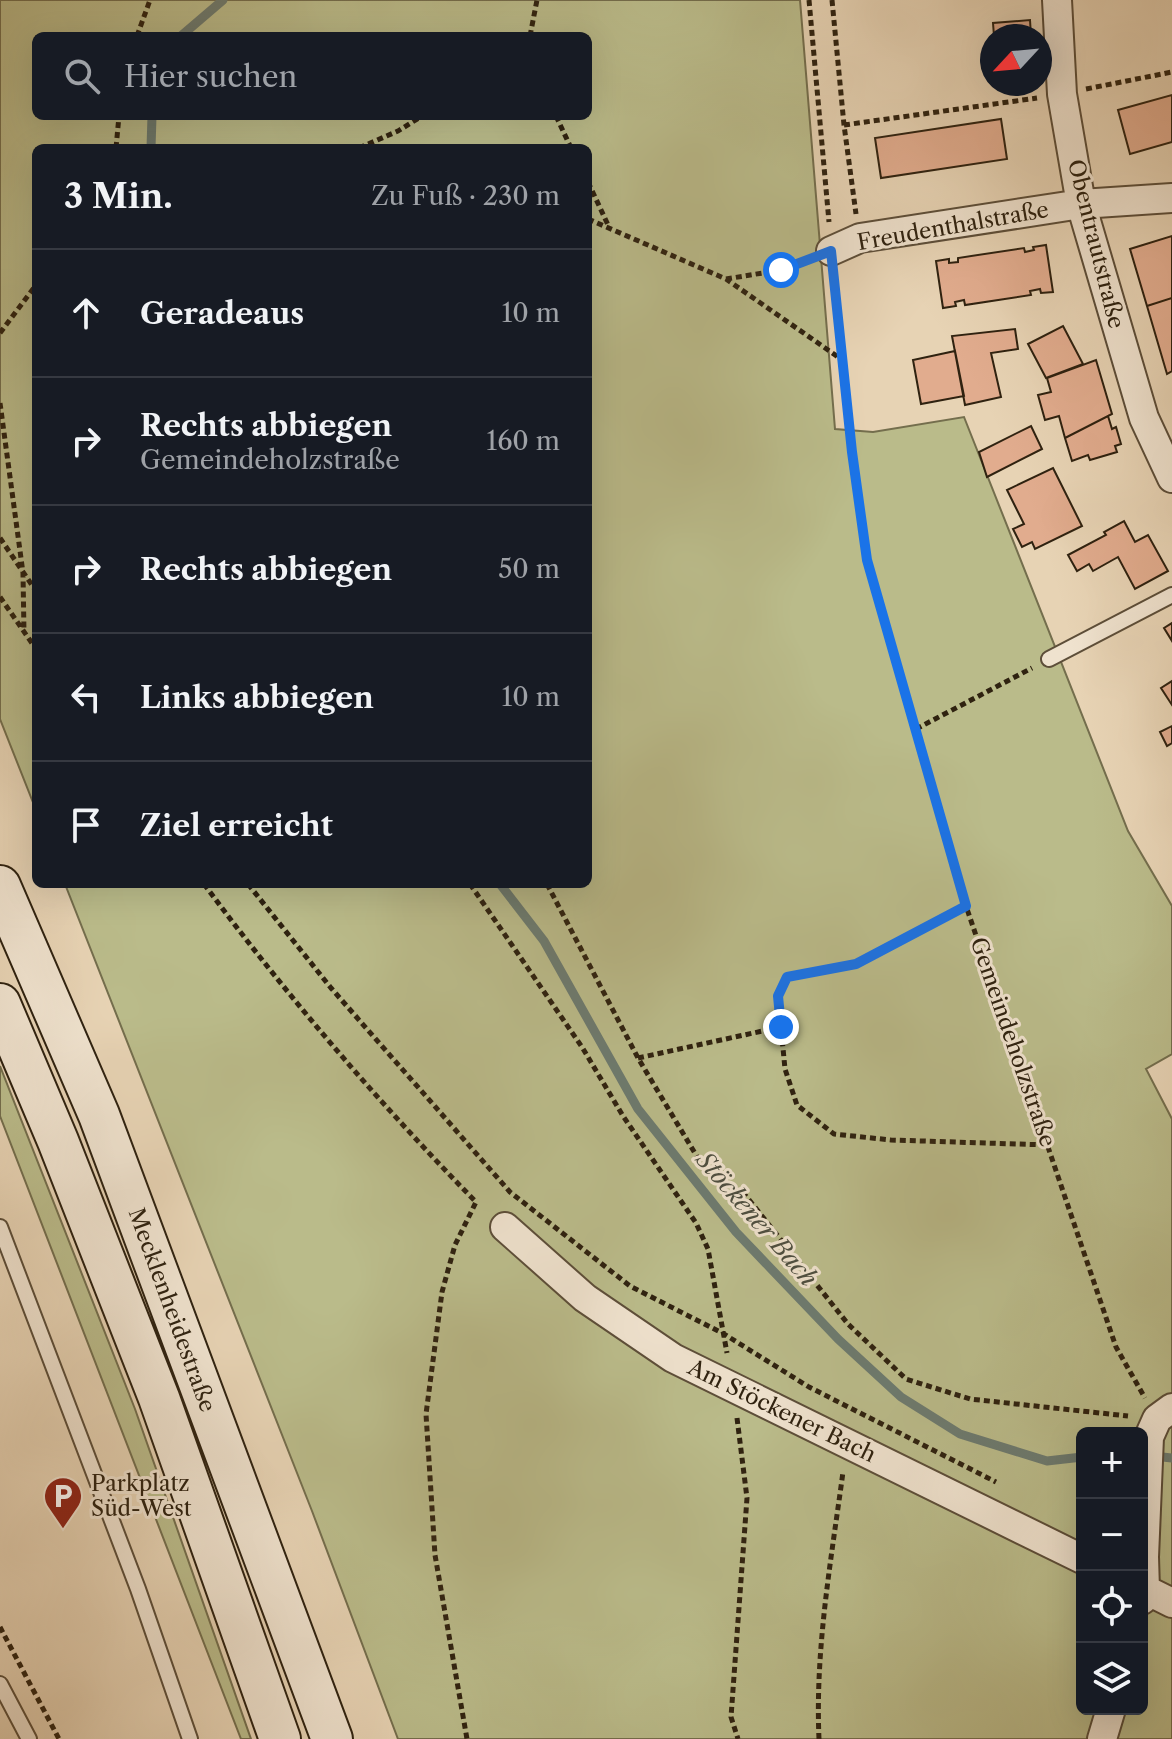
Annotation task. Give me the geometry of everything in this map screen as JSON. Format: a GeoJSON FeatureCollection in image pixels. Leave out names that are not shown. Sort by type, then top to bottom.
{"type":"FeatureCollection","features":[{"type":"Feature","properties":{"kind":"main road","name":"Mecklenheidestraße"},"geometry":{"type":"LineString","coordinates":[[0,886],[99,1115],[332,1739]]}},
{"type":"Feature","properties":{"kind":"main road","name":"Mecklenheidestraße"},"geometry":{"type":"LineString","coordinates":[[0,1004],[58,1141],[159,1398],[280,1739]]}},
{"type":"Feature","properties":{"kind":"street","name":"Obentrautstraße"},"geometry":{"type":"LineString","coordinates":[[1057,0],[1062,94],[1081,204],[1144,418],[1172,478]]}},
{"type":"Feature","properties":{"kind":"street","name":"Freudenthalstraße"},"geometry":{"type":"LineString","coordinates":[[831,251],[860,238],[1081,204],[1172,198]]}},
{"type":"Feature","properties":{"kind":"street","name":"Am Stöckener Bach"},"geometry":{"type":"LineString","coordinates":[[505,1227],[585,1298],[673,1358],[1076,1556]]}},
{"type":"Feature","properties":{"kind":"street"},"geometry":{"type":"LineString","coordinates":[[1144,1571],[1149,1437],[1164,1414]]}},
{"type":"Feature","properties":{"kind":"street"},"geometry":{"type":"LineString","coordinates":[[1148,1595],[1172,1603]]}},
{"type":"Feature","properties":{"kind":"street"},"geometry":{"type":"LineString","coordinates":[[1102,1739],[1109,1715]]}},
{"type":"Feature","properties":{"kind":"lane"},"geometry":{"type":"LineString","coordinates":[[1049,659],[1172,595]]}},
{"type":"Feature","properties":{"kind":"lane"},"geometry":{"type":"LineString","coordinates":[[0,1227],[138,1589],[190,1739]]}},
{"type":"Feature","properties":{"kind":"lane"},"geometry":{"type":"LineString","coordinates":[[0,1684],[29,1739]]}},
{"type":"Feature","properties":{"kind":"path"},"geometry":{"type":"LineString","coordinates":[[138,32],[150,0]]}},
{"type":"Feature","properties":{"kind":"path"},"geometry":{"type":"LineString","coordinates":[[531,32],[537,0]]}},
{"type":"Feature","properties":{"kind":"path","name":"Gemeindeholzstraße"},"geometry":{"type":"LineString","coordinates":[[809,0],[842,359],[867,560],[966,906],[1116,1347],[1164,1414]]}},
{"type":"Feature","properties":{"kind":"path"},"geometry":{"type":"LineString","coordinates":[[832,0],[844,125],[860,238]]}},
{"type":"Feature","properties":{"kind":"path"},"geometry":{"type":"LineString","coordinates":[[844,125],[1062,94],[1172,72]]}},
{"type":"Feature","properties":{"kind":"path"},"geometry":{"type":"LineString","coordinates":[[116,144],[119,120]]}},
{"type":"Feature","properties":{"kind":"path"},"geometry":{"type":"LineString","coordinates":[[368,144],[416,120]]}},
{"type":"Feature","properties":{"kind":"path"},"geometry":{"type":"LineString","coordinates":[[558,120],[569,144]]}},
{"type":"Feature","properties":{"kind":"path"},"geometry":{"type":"LineString","coordinates":[[592,191],[609,227]]}},
{"type":"Feature","properties":{"kind":"path"},"geometry":{"type":"LineString","coordinates":[[592,221],[726,279],[842,359]]}},
{"type":"Feature","properties":{"kind":"path"},"geometry":{"type":"LineString","coordinates":[[726,279],[781,270],[831,251]]}},
{"type":"Feature","properties":{"kind":"path"},"geometry":{"type":"LineString","coordinates":[[0,333],[32,290]]}},
{"type":"Feature","properties":{"kind":"path"},"geometry":{"type":"LineString","coordinates":[[0,403],[23,573],[24,633]]}},
{"type":"Feature","properties":{"kind":"path"},"geometry":{"type":"LineString","coordinates":[[0,538],[32,585]]}},
{"type":"Feature","properties":{"kind":"path"},"geometry":{"type":"LineString","coordinates":[[0,597],[32,644]]}},
{"type":"Feature","properties":{"kind":"path"},"geometry":{"type":"LineString","coordinates":[[916,729],[1049,659]]}},
{"type":"Feature","properties":{"kind":"path"},"geometry":{"type":"LineString","coordinates":[[207,888],[400,1125],[476,1202],[455,1245],[442,1292],[426,1414],[435,1555],[467,1739]]}},
{"type":"Feature","properties":{"kind":"path"},"geometry":{"type":"LineString","coordinates":[[251,888],[331,988],[510,1192],[630,1286],[724,1334],[809,1387],[1000,1484]]}},
{"type":"Feature","properties":{"kind":"path"},"geometry":{"type":"LineString","coordinates":[[473,888],[582,1047],[623,1116],[696,1223],[708,1249],[733,1388],[747,1498],[731,1717],[738,1739]]}},
{"type":"Feature","properties":{"kind":"path"},"geometry":{"type":"LineString","coordinates":[[549,888],[638,1058],[705,1170],[746,1196],[848,1324],[906,1379],[970,1399],[1164,1414]]}},
{"type":"Feature","properties":{"kind":"path"},"geometry":{"type":"LineString","coordinates":[[966,906],[856,964],[787,977],[778,996],[785,1069],[797,1105],[834,1134],[891,1140],[1048,1145]]}},
{"type":"Feature","properties":{"kind":"path"},"geometry":{"type":"LineString","coordinates":[[638,1058],[781,1027]]}},
{"type":"Feature","properties":{"kind":"path"},"geometry":{"type":"LineString","coordinates":[[809,1387],[838,1438],[843,1467],[823,1622],[817,1693],[819,1739]]}},
{"type":"Feature","properties":{"kind":"path"},"geometry":{"type":"LineString","coordinates":[[0,1627],[59,1739]]}},
{"type":"Feature","properties":{"kind":"green space"},"geometry":{"type":"Polygon","coordinates":[[[0,0],[800,0],[835,429],[873,432],[964,417],[1128,831],[1172,906],[1172,1054],[1146,1069],[1172,1119],[1172,1739],[398,1739],[312,1511],[67,888],[592,888],[592,144],[32,144],[32,800],[0,719],[0,0]]]}},
{"type":"Feature","properties":{"kind":"green space"},"geometry":{"type":"Polygon","coordinates":[[[0,1066],[135,1409],[251,1739],[241,1739],[0,1116],[0,1066]]]}},
{"type":"Feature","properties":{"kind":"building"},"geometry":{"type":"Polygon","coordinates":[[[1030,20],[1030,24],[993,24],[1030,20]]]}},
{"type":"Feature","properties":{"kind":"building"},"geometry":{"type":"Polygon","coordinates":[[[1172,95],[1172,142],[1130,154],[1118,110],[1172,95]]]}},
{"type":"Feature","properties":{"kind":"building"},"geometry":{"type":"Polygon","coordinates":[[[1001,119],[1007,159],[881,178],[875,138],[1001,119]]]}},
{"type":"Feature","properties":{"kind":"building"},"geometry":{"type":"Polygon","coordinates":[[[1172,236],[1172,298],[1147,306],[1130,249],[1172,236]]]}},
{"type":"Feature","properties":{"kind":"building"},"geometry":{"type":"Polygon","coordinates":[[[1046,245],[1053,292],[1041,293],[1040,289],[1030,291],[1031,295],[965,305],[964,300],[955,302],[956,306],[943,308],[936,261],[949,259],[949,263],[958,262],[958,258],[1024,248],[1025,252],[1046,245]]]}},
{"type":"Feature","properties":{"kind":"building"},"geometry":{"type":"Polygon","coordinates":[[[1172,298],[1172,371],[1167,374],[1147,306],[1172,298]]]}},
{"type":"Feature","properties":{"kind":"building"},"geometry":{"type":"Polygon","coordinates":[[[1063,326],[1083,364],[1046,378],[1028,344],[1063,326]]]}},
{"type":"Feature","properties":{"kind":"building"},"geometry":{"type":"Polygon","coordinates":[[[1015,329],[1018,349],[991,353],[1001,397],[965,405],[952,336],[1015,329]]]}},
{"type":"Feature","properties":{"kind":"building"},"geometry":{"type":"Polygon","coordinates":[[[955,351],[964,396],[921,404],[913,360],[955,351]]]}},
{"type":"Feature","properties":{"kind":"building"},"geometry":{"type":"Polygon","coordinates":[[[1096,360],[1112,414],[1065,438],[1059,416],[1045,420],[1038,395],[1051,392],[1047,378],[1096,360]]]}},
{"type":"Feature","properties":{"kind":"building"},"geometry":{"type":"Polygon","coordinates":[[[1108,416],[1112,429],[1116,427],[1121,444],[1115,446],[1117,452],[1090,460],[1088,455],[1072,461],[1065,438],[1108,416]]]}},
{"type":"Feature","properties":{"kind":"building"},"geometry":{"type":"Polygon","coordinates":[[[1031,426],[1042,449],[987,477],[979,452],[1031,426]]]}},
{"type":"Feature","properties":{"kind":"building"},"geometry":{"type":"Polygon","coordinates":[[[1053,468],[1082,526],[1035,549],[1032,542],[1022,547],[1013,529],[1024,524],[1007,490],[1053,468]]]}},
{"type":"Feature","properties":{"kind":"building"},"geometry":{"type":"Polygon","coordinates":[[[1124,521],[1135,542],[1148,535],[1168,571],[1135,589],[1118,557],[1093,571],[1089,564],[1077,571],[1068,555],[1106,535],[1104,532],[1124,521]]]}},
{"type":"Feature","properties":{"kind":"building"},"geometry":{"type":"Polygon","coordinates":[[[1172,623],[1172,641],[1164,628],[1172,623]]]}},
{"type":"Feature","properties":{"kind":"building"},"geometry":{"type":"Polygon","coordinates":[[[1172,681],[1172,705],[1161,688],[1172,681]]]}},
{"type":"Feature","properties":{"kind":"building"},"geometry":{"type":"Polygon","coordinates":[[[1172,726],[1172,743],[1167,746],[1160,732],[1172,726]]]}},
{"type":"Feature","properties":{"kind":"waterway","name":"Stöckener Bach"},"geometry":{"type":"LineString","coordinates":[[186,32],[223,0]]}},
{"type":"Feature","properties":{"kind":"waterway","name":"Stöckener Bach"},"geometry":{"type":"LineString","coordinates":[[151,144],[152,120]]}},
{"type":"Feature","properties":{"kind":"waterway","name":"Stöckener Bach"},"geometry":{"type":"LineString","coordinates":[[503,888],[544,941],[638,1109],[736,1232],[838,1339],[901,1397],[960,1434],[1047,1461],[1076,1458]]}},
{"type":"Feature","properties":{"kind":"waterway","name":"Stöckener Bach"},"geometry":{"type":"LineString","coordinates":[[1153,1456],[1172,1458]]}},
{"type":"Feature","properties":{"kind":"place","name":"Parkplatz Süd-West"},"geometry":{"type":"Point","coordinates":[63,1530]}},
{"type":"Feature","properties":{"kind":"route"},"geometry":{"type":"LineString","coordinates":[[781,270],[831,251],[852,452],[867,560],[966,906],[856,964],[787,977],[778,996],[781,1027]]}}]}
